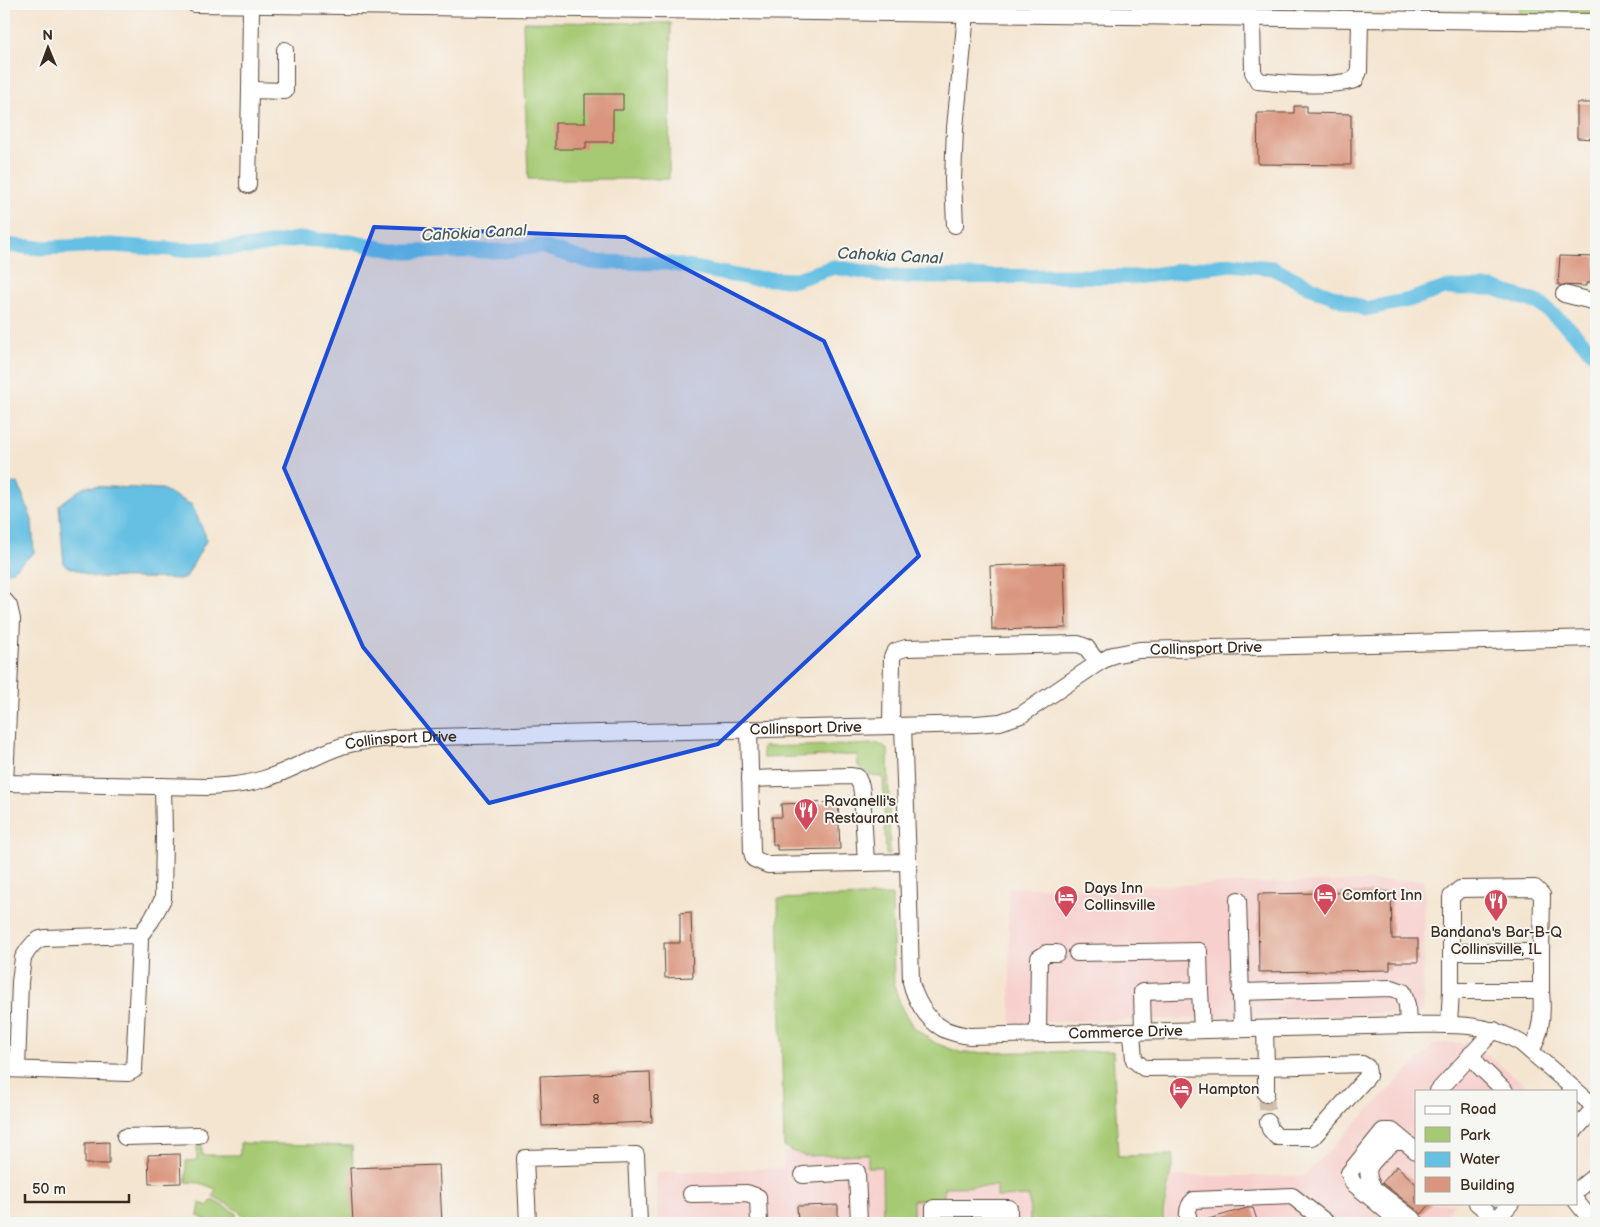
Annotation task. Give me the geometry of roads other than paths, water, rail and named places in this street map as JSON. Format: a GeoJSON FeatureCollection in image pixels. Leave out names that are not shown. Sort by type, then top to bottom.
{"type":"FeatureCollection","features":[{"type":"Feature","properties":{"kind":"street"},"geometry":{"type":"LineString","coordinates":[[194,4],[1596,22]]}},
{"type":"Feature","properties":{"kind":"street"},"geometry":{"type":"LineString","coordinates":[[248,185],[251,5]]}},
{"type":"Feature","properties":{"kind":"street"},"geometry":{"type":"LineString","coordinates":[[955,225],[953,180],[955,128],[966,14]]}},
{"type":"Feature","properties":{"kind":"street"},"geometry":{"type":"LineString","coordinates":[[1252,17],[1253,72],[1258,81],[1313,84],[1342,84],[1355,80],[1359,70],[1360,19]]}},
{"type":"Feature","properties":{"kind":"street"},"geometry":{"type":"LineString","coordinates":[[250,90],[285,91],[285,50]]}},
{"type":"Feature","properties":{"kind":"street"},"geometry":{"type":"LineString","coordinates":[[1564,294],[1596,302]]}},
{"type":"Feature","properties":{"kind":"street"},"geometry":{"type":"LineString","coordinates":[[4,600],[9,606],[12,619],[5,726],[4,783]]}},
{"type":"Feature","properties":{"kind":"street","name":"Collinsport Drive"},"geometry":{"type":"LineString","coordinates":[[4,783],[206,787],[235,785],[263,780],[343,745],[392,738],[1000,722],[1021,715],[1113,655],[1139,650],[1596,638]]}},
{"type":"Feature","properties":{"kind":"street","name":"Commerce Drive"},"geometry":{"type":"LineString","coordinates":[[1098,663],[1086,647],[1078,644],[906,648],[896,651],[892,657],[908,862],[911,982],[922,1008],[940,1027],[969,1036],[1463,1025],[1494,1030],[1512,1038],[1532,1051],[1577,1090]]}},
{"type":"Feature","properties":{"kind":"street"},"geometry":{"type":"LineString","coordinates":[[749,729],[752,852],[754,859],[768,865],[908,862]]}},
{"type":"Feature","properties":{"kind":"street"},"geometry":{"type":"LineString","coordinates":[[750,779],[857,777],[862,793],[866,863]]}},
{"type":"Feature","properties":{"kind":"street"},"geometry":{"type":"LineString","coordinates":[[138,938],[151,921],[163,899],[163,786]]}},
{"type":"Feature","properties":{"kind":"street"},"geometry":{"type":"LineString","coordinates":[[1449,1025],[1451,896],[1460,889],[1534,888],[1542,895],[1541,991],[1543,1011],[1538,1040],[1532,1051]]}},
{"type":"Feature","properties":{"kind":"street"},"geometry":{"type":"LineString","coordinates":[[1238,900],[1242,1029]]}},
{"type":"Feature","properties":{"kind":"street"},"geometry":{"type":"LineString","coordinates":[[134,935],[138,938],[140,941],[140,951],[134,1070],[128,1073],[10,1069],[23,958],[28,950],[40,939],[45,938],[134,935]]}},
{"type":"Feature","properties":{"kind":"street"},"geometry":{"type":"LineString","coordinates":[[1077,953],[1198,951],[1202,1030]]}},
{"type":"Feature","properties":{"kind":"street"},"geometry":{"type":"LineString","coordinates":[[1451,952],[1541,952]]}},
{"type":"Feature","properties":{"kind":"street"},"geometry":{"type":"LineString","coordinates":[[1038,1034],[1039,958],[1047,954],[1057,953]]}},
{"type":"Feature","properties":{"kind":"street"},"geometry":{"type":"LineString","coordinates":[[1240,992],[1392,988],[1403,992],[1407,1005],[1408,1025]]}},
{"type":"Feature","properties":{"kind":"street"},"geometry":{"type":"LineString","coordinates":[[1200,990],[1142,992],[1134,1060],[1144,1068],[1362,1064],[1366,1067],[1368,1076],[1313,1137],[1277,1137],[1270,1129],[1268,1122]]}},
{"type":"Feature","properties":{"kind":"street"},"geometry":{"type":"LineString","coordinates":[[1451,991],[1541,991]]}},
{"type":"Feature","properties":{"kind":"street"},"geometry":{"type":"LineString","coordinates":[[1265,1028],[1266,1094]]}},
{"type":"Feature","properties":{"kind":"street"},"geometry":{"type":"LineString","coordinates":[[1439,1090],[1494,1030]]}},
{"type":"Feature","properties":{"kind":"street"},"geometry":{"type":"LineString","coordinates":[[1471,1054],[1479,1066],[1505,1090]]}},
{"type":"Feature","properties":{"kind":"street","name":"Commerce Drive"},"geometry":{"type":"LineString","coordinates":[[1578,1091],[1596,1106]]}},
{"type":"Feature","properties":{"kind":"street"},"geometry":{"type":"LineString","coordinates":[[1578,1127],[1596,1106]]}},
{"type":"Feature","properties":{"kind":"street"},"geometry":{"type":"LineString","coordinates":[[1401,1223],[1353,1183],[1349,1173],[1382,1131],[1392,1130],[1411,1147]]}},
{"type":"Feature","properties":{"kind":"street"},"geometry":{"type":"LineString","coordinates":[[124,1137],[199,1135]]}},
{"type":"Feature","properties":{"kind":"street"},"geometry":{"type":"LineString","coordinates":[[1411,1147],[1394,1142],[1380,1154],[1368,1170],[1369,1179],[1374,1189],[1416,1223]]}},
{"type":"Feature","properties":{"kind":"street"},"geometry":{"type":"LineString","coordinates":[[528,1223],[525,1158],[636,1155],[639,1223]]}},
{"type":"Feature","properties":{"kind":"street"},"geometry":{"type":"LineString","coordinates":[[804,1175],[857,1172],[859,1223]]}},
{"type":"Feature","properties":{"kind":"street"},"geometry":{"type":"LineString","coordinates":[[1578,1189],[1596,1175]]}},
{"type":"Feature","properties":{"kind":"street"},"geometry":{"type":"LineString","coordinates":[[691,1194],[747,1193],[758,1197],[758,1223]]}},
{"type":"Feature","properties":{"kind":"street"},"geometry":{"type":"LineString","coordinates":[[1189,1223],[1188,1207],[1194,1200],[1292,1196],[1327,1223]]}},
{"type":"Feature","properties":{"kind":"street"},"geometry":{"type":"LineString","coordinates":[[1479,1204],[1495,1222],[1511,1204]]}},
{"type":"Feature","properties":{"kind":"street"},"geometry":{"type":"LineString","coordinates":[[1578,1204],[1588,1216],[1596,1217]]}},
{"type":"Feature","properties":{"kind":"street"},"geometry":{"type":"LineString","coordinates":[[934,1223],[934,1208],[1009,1208],[1009,1223]]}},
{"type":"Feature","properties":{"kind":"water"},"geometry":{"type":"Polygon","coordinates":[[[18,483],[32,520],[34,553],[10,572],[4,571],[4,484],[18,483]]]}},
{"type":"Feature","properties":{"kind":"water"},"geometry":{"type":"Polygon","coordinates":[[[85,486],[162,489],[192,505],[207,539],[185,579],[93,577],[64,565],[59,505],[85,486]]]}},
{"type":"Feature","properties":{"kind":"waterway","name":"Cahokia Canal"},"geometry":{"type":"LineString","coordinates":[[4,245],[41,248],[111,245],[183,250],[251,247],[297,239],[351,242],[404,252],[504,251],[540,246],[592,262],[667,263],[748,278],[794,280],[834,267],[886,276],[1136,277],[1231,264],[1272,268],[1319,291],[1365,309],[1409,300],[1445,288],[1493,288],[1539,303],[1569,328],[1596,356]]}},
{"type":"Feature","properties":{"kind":"tunnel"},"geometry":{"type":"LineString","coordinates":[[1266,1094],[1268,1122]]}},
{"type":"Feature","properties":{"kind":"place","name":"Ravanelli's Restaurant"},"geometry":{"type":"Point","coordinates":[806,831]}},
{"type":"Feature","properties":{"kind":"place","name":"Comfort Inn"},"geometry":{"type":"Point","coordinates":[1325,916]}},
{"type":"Feature","properties":{"kind":"place","name":"Days Inn Collinsville"},"geometry":{"type":"Point","coordinates":[1066,918]}},
{"type":"Feature","properties":{"kind":"place","name":"Bandana's Bar-B-Q Collinsville, IL"},"geometry":{"type":"Point","coordinates":[1496,922]}},
{"type":"Feature","properties":{"kind":"place","name":"Hampton"},"geometry":{"type":"Point","coordinates":[1181,1110]}}]}
